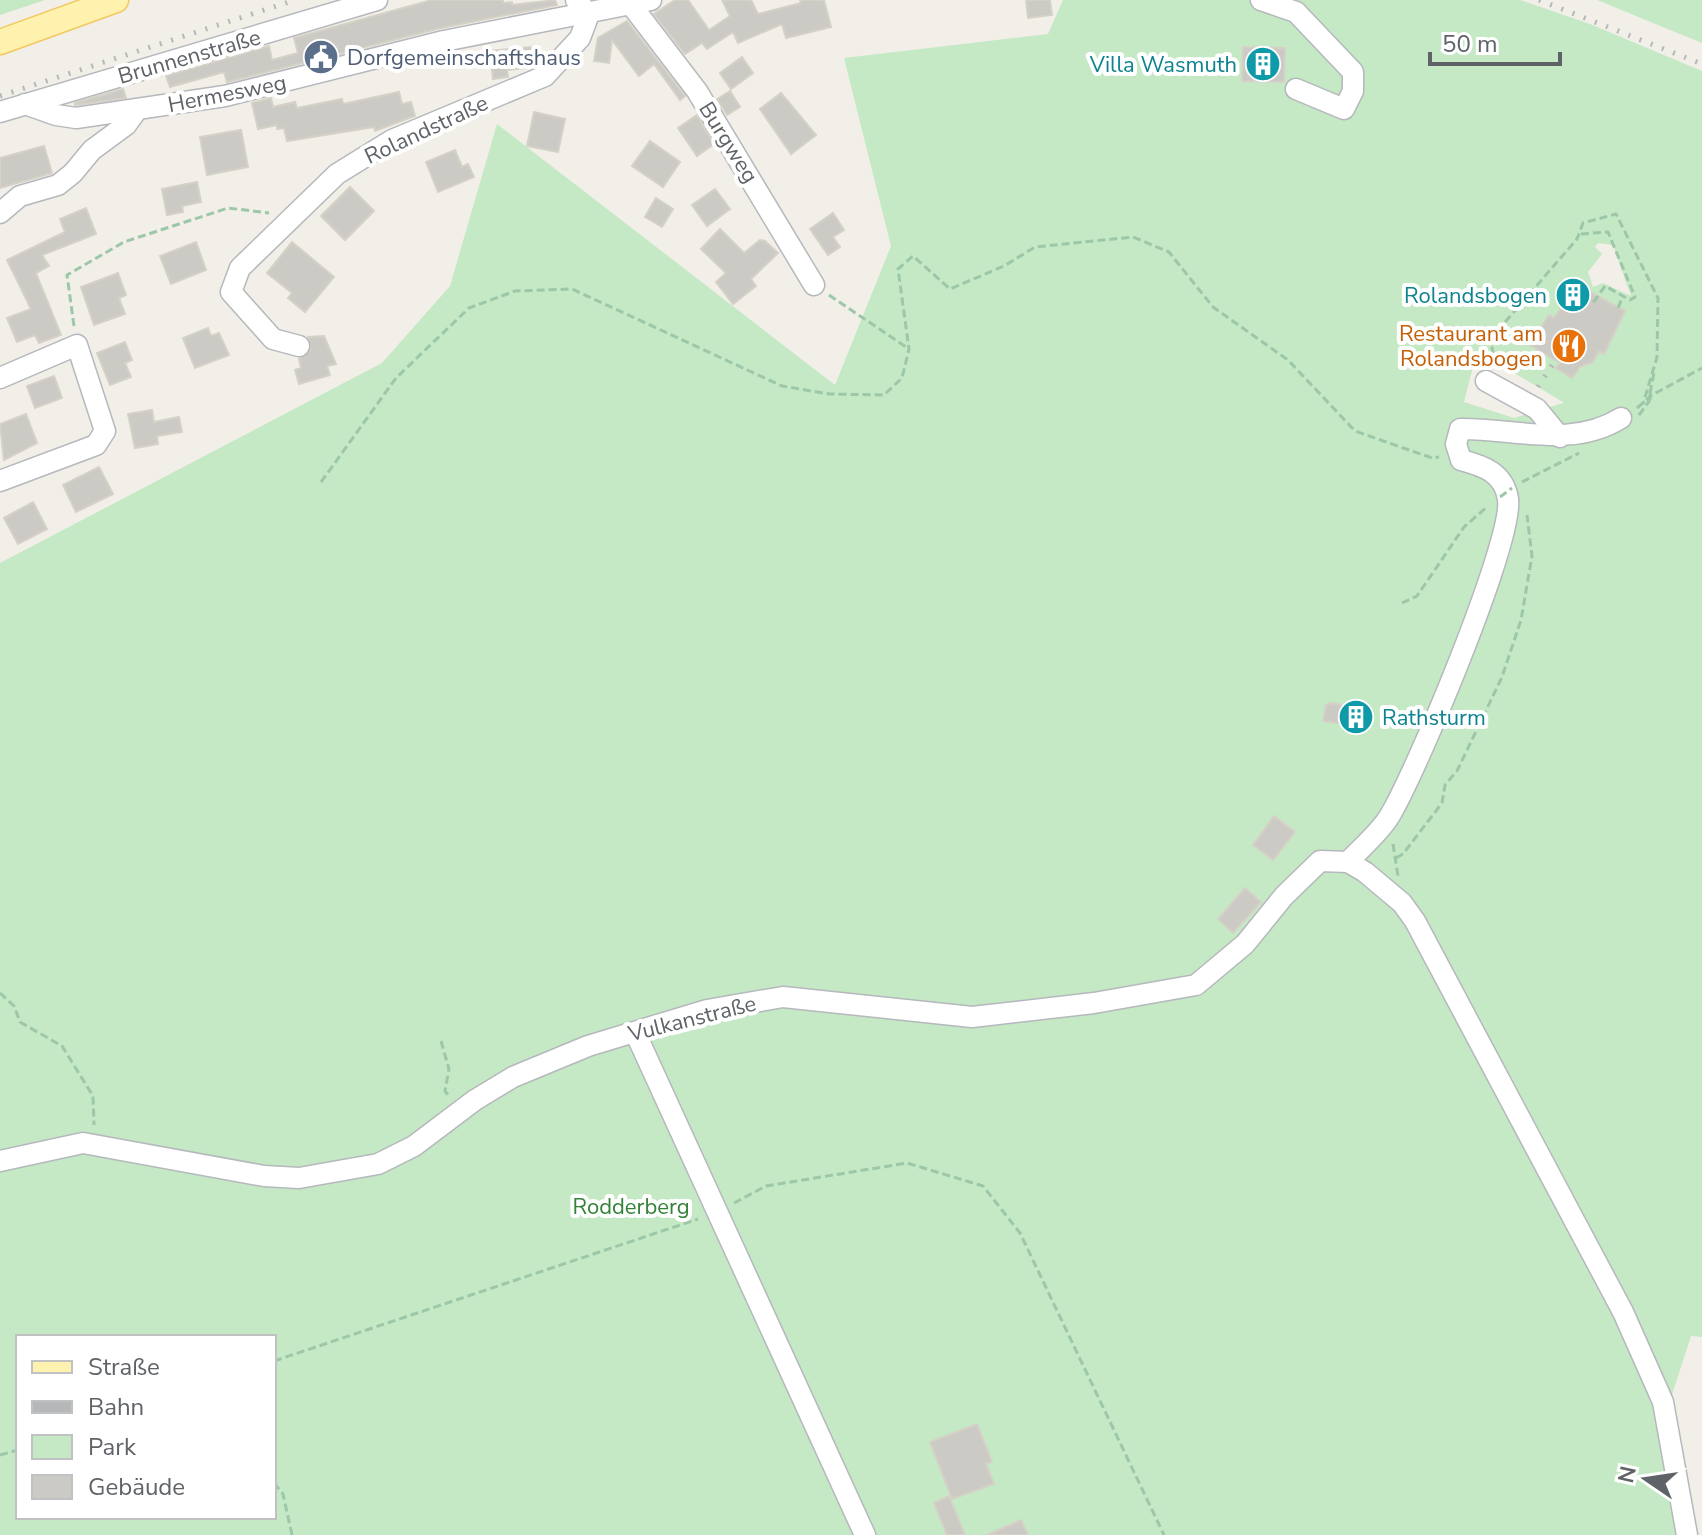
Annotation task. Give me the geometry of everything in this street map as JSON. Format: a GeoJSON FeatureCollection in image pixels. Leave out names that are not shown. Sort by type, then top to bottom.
{"type":"FeatureCollection","features":[{"type":"Feature","properties":{"kind":"main road"},"geometry":{"type":"LineString","coordinates":[[0,42],[116,0]]}},
{"type":"Feature","properties":{"kind":"street","name":"Brunnenstraße"},"geometry":{"type":"LineString","coordinates":[[0,112],[377,0]]}},
{"type":"Feature","properties":{"kind":"street"},"geometry":{"type":"LineString","coordinates":[[1261,0],[1293,10],[1353,72],[1353,91],[1344,109],[1296,89]]}},
{"type":"Feature","properties":{"kind":"street","name":"Hermesweg"},"geometry":{"type":"LineString","coordinates":[[25,104],[76,118],[137,110],[283,84],[389,53],[582,7],[633,5]]}},
{"type":"Feature","properties":{"kind":"street","name":"Burgweg"},"geometry":{"type":"LineString","coordinates":[[633,5],[697,91],[814,285]]}},
{"type":"Feature","properties":{"kind":"street","name":"Rolandstraße"},"geometry":{"type":"LineString","coordinates":[[299,346],[273,339],[231,292],[240,268],[337,174],[392,140],[545,76],[580,38],[582,7]]}},
{"type":"Feature","properties":{"kind":"street"},"geometry":{"type":"LineString","coordinates":[[0,213],[20,196],[58,185],[92,150],[126,125],[137,110]]}},
{"type":"Feature","properties":{"kind":"street"},"geometry":{"type":"LineString","coordinates":[[0,378],[77,345],[105,431],[96,445],[0,481]]}},
{"type":"Feature","properties":{"kind":"street"},"geometry":{"type":"LineString","coordinates":[[1486,381],[1537,409],[1560,437]]}},
{"type":"Feature","properties":{"kind":"street"},"geometry":{"type":"LineString","coordinates":[[1621,418],[1611,425],[1560,437],[1460,429],[1456,444],[1461,460],[1488,467],[1500,479],[1508,507],[1507,527],[1483,600],[1389,818],[1348,862],[1402,903],[1445,977],[1640,1351],[1663,1402],[1687,1535]]}},
{"type":"Feature","properties":{"kind":"street","name":"Vulkanstraße"},"geometry":{"type":"LineString","coordinates":[[0,1161],[83,1143],[264,1176],[299,1178],[378,1164],[414,1146],[513,1077],[588,1046],[707,1010],[783,997],[972,1017],[1094,1003],[1196,985],[1245,944],[1284,896],[1320,861],[1348,862]]}},
{"type":"Feature","properties":{"kind":"street"},"geometry":{"type":"LineString","coordinates":[[635,1032],[865,1535]]}},
{"type":"Feature","properties":{"kind":"path"},"geometry":{"type":"LineString","coordinates":[[77,345],[67,275],[124,242],[228,208],[295,216]]}},
{"type":"Feature","properties":{"kind":"path"},"geometry":{"type":"LineString","coordinates":[[1513,397],[1493,357],[1499,329],[1581,234],[1583,223],[1616,214],[1643,269],[1656,288],[1659,326],[1657,357],[1648,406]]}},
{"type":"Feature","properties":{"kind":"path"},"geometry":{"type":"LineString","coordinates":[[1581,234],[1608,232],[1635,297],[1630,300],[1605,286],[1593,303]]}},
{"type":"Feature","properties":{"kind":"path"},"geometry":{"type":"LineString","coordinates":[[321,482],[396,378],[469,308],[515,291],[572,289],[782,386],[829,394],[884,395],[902,378],[909,349],[898,269],[913,256],[950,289],[1004,266],[1035,247],[1133,237],[1169,252],[1213,307],[1288,360],[1355,431],[1432,458],[1459,454]]}},
{"type":"Feature","properties":{"kind":"path"},"geometry":{"type":"LineString","coordinates":[[814,285],[909,349]]}},
{"type":"Feature","properties":{"kind":"path"},"geometry":{"type":"LineString","coordinates":[[1618,308],[1623,296]]}},
{"type":"Feature","properties":{"kind":"path"},"geometry":{"type":"LineString","coordinates":[[1657,357],[1643,404],[1652,395],[1702,368]]}},
{"type":"Feature","properties":{"kind":"path"},"geometry":{"type":"LineString","coordinates":[[1488,467],[1496,465],[1514,474],[1518,484]]}},
{"type":"Feature","properties":{"kind":"path"},"geometry":{"type":"LineString","coordinates":[[1500,497],[1512,488]]}},
{"type":"Feature","properties":{"kind":"path"},"geometry":{"type":"LineString","coordinates":[[1396,858],[1403,854],[1442,803],[1445,785],[1457,771],[1502,677],[1521,620],[1532,556],[1525,504]]}},
{"type":"Feature","properties":{"kind":"path"},"geometry":{"type":"LineString","coordinates":[[1402,603],[1417,596],[1464,527],[1488,507]]}},
{"type":"Feature","properties":{"kind":"path"},"geometry":{"type":"LineString","coordinates":[[0,993],[14,1006],[20,1022],[62,1046],[93,1096],[95,1144]]}},
{"type":"Feature","properties":{"kind":"path"},"geometry":{"type":"LineString","coordinates":[[441,1041],[449,1069],[445,1091],[460,1112]]}},
{"type":"Feature","properties":{"kind":"path"},"geometry":{"type":"LineString","coordinates":[[276,1360],[718,1212],[766,1186],[907,1163],[983,1186],[1020,1233],[1164,1535]]}},
{"type":"Feature","properties":{"kind":"path"},"geometry":{"type":"LineString","coordinates":[[276,1485],[283,1494],[292,1535]]}},
{"type":"Feature","properties":{"kind":"green space"},"geometry":{"type":"Polygon","coordinates":[[[0,0],[45,0],[0,15],[0,0]]]}},
{"type":"Feature","properties":{"kind":"green space","name":"Rodderberg"},"geometry":{"type":"Polygon","coordinates":[[[1063,0],[1520,0],[1590,24],[1702,71],[1702,1337],[1691,1336],[1668,1407],[1681,1535],[0,1535],[0,563],[382,363],[450,286],[497,124],[835,385],[891,246],[844,58],[1048,34],[1063,0]],[[1598,243],[1595,247],[1602,254],[1588,272],[1593,287],[1603,283],[1631,296],[1613,245],[1598,243]],[[1625,311],[1581,334],[1608,347],[1625,311]],[[1477,351],[1464,402],[1514,418],[1563,403],[1563,402],[1477,351]]]}},
{"type":"Feature","properties":{"kind":"green space"},"geometry":{"type":"Polygon","coordinates":[[[1597,0],[1702,0],[1702,43],[1597,0]]]}},
{"type":"Feature","properties":{"kind":"building"},"geometry":{"type":"Polygon","coordinates":[[[432,0],[503,0],[503,3],[512,2],[512,5],[555,0],[557,5],[441,28],[227,82],[224,72],[170,87],[166,76],[269,46],[272,60],[298,53],[294,38],[432,0]]]}},
{"type":"Feature","properties":{"kind":"building"},"geometry":{"type":"Polygon","coordinates":[[[675,0],[688,0],[709,30],[730,16],[722,0],[751,0],[758,14],[801,3],[800,0],[824,0],[831,27],[786,38],[782,24],[738,43],[733,32],[707,49],[702,43],[685,54],[654,14],[675,0]]]}},
{"type":"Feature","properties":{"kind":"building"},"geometry":{"type":"Polygon","coordinates":[[[1026,0],[1050,0],[1052,15],[1028,18],[1026,0]]]}},
{"type":"Feature","properties":{"kind":"building"},"geometry":{"type":"Polygon","coordinates":[[[627,21],[685,96],[680,100],[654,64],[639,76],[612,40],[609,63],[594,61],[598,38],[627,21]]]}},
{"type":"Feature","properties":{"kind":"building"},"geometry":{"type":"Polygon","coordinates":[[[531,47],[533,67],[507,70],[508,77],[493,79],[490,51],[531,47]]]}},
{"type":"Feature","properties":{"kind":"building","name":"Villa Wasmuth"},"geometry":{"type":"Polygon","coordinates":[[[1243,47],[1285,48],[1284,82],[1242,81],[1243,47]]]}},
{"type":"Feature","properties":{"kind":"building"},"geometry":{"type":"Polygon","coordinates":[[[742,57],[753,73],[731,89],[720,73],[742,57]]]}},
{"type":"Feature","properties":{"kind":"building"},"geometry":{"type":"Polygon","coordinates":[[[123,89],[126,98],[75,105],[75,103],[123,89]]]}},
{"type":"Feature","properties":{"kind":"building"},"geometry":{"type":"Polygon","coordinates":[[[730,91],[740,107],[727,115],[717,99],[730,91]]]}},
{"type":"Feature","properties":{"kind":"building"},"geometry":{"type":"Polygon","coordinates":[[[399,92],[402,104],[411,102],[415,116],[375,131],[374,127],[287,141],[284,128],[277,129],[277,125],[258,129],[252,103],[271,98],[273,107],[295,102],[297,108],[342,99],[343,104],[399,92]]]}},
{"type":"Feature","properties":{"kind":"building"},"geometry":{"type":"Polygon","coordinates":[[[781,93],[816,135],[791,154],[760,109],[781,93]]]}},
{"type":"Feature","properties":{"kind":"building"},"geometry":{"type":"Polygon","coordinates":[[[534,112],[565,119],[558,152],[527,146],[534,112]]]}},
{"type":"Feature","properties":{"kind":"building"},"geometry":{"type":"Polygon","coordinates":[[[697,115],[714,144],[697,156],[678,128],[697,115]]]}},
{"type":"Feature","properties":{"kind":"building"},"geometry":{"type":"Polygon","coordinates":[[[241,130],[248,167],[207,175],[200,137],[241,130]]]}},
{"type":"Feature","properties":{"kind":"building"},"geometry":{"type":"Polygon","coordinates":[[[650,141],[680,162],[663,187],[632,166],[650,141]]]}},
{"type":"Feature","properties":{"kind":"building"},"geometry":{"type":"Polygon","coordinates":[[[44,146],[52,173],[0,188],[0,158],[44,146]]]}},
{"type":"Feature","properties":{"kind":"building"},"geometry":{"type":"Polygon","coordinates":[[[455,150],[462,167],[468,164],[474,177],[438,192],[426,162],[455,150]]]}},
{"type":"Feature","properties":{"kind":"building"},"geometry":{"type":"Polygon","coordinates":[[[197,182],[201,202],[182,206],[183,212],[167,215],[162,189],[197,182]]]}},
{"type":"Feature","properties":{"kind":"building"},"geometry":{"type":"Polygon","coordinates":[[[350,187],[374,211],[345,240],[321,216],[350,187]]]}},
{"type":"Feature","properties":{"kind":"building"},"geometry":{"type":"Polygon","coordinates":[[[715,189],[730,209],[707,226],[692,205],[715,189]]]}},
{"type":"Feature","properties":{"kind":"building"},"geometry":{"type":"Polygon","coordinates":[[[656,198],[673,209],[662,227],[645,217],[656,198]]]}},
{"type":"Feature","properties":{"kind":"building"},"geometry":{"type":"Polygon","coordinates":[[[86,208],[96,234],[42,255],[49,266],[36,273],[61,335],[39,343],[35,335],[17,342],[7,318],[31,309],[7,260],[65,232],[60,219],[86,208]]]}},
{"type":"Feature","properties":{"kind":"building"},"geometry":{"type":"Polygon","coordinates":[[[833,213],[844,230],[833,237],[840,247],[828,255],[810,229],[833,213]]]}},
{"type":"Feature","properties":{"kind":"building"},"geometry":{"type":"Polygon","coordinates":[[[720,229],[744,253],[760,240],[778,253],[751,279],[756,286],[733,304],[716,282],[726,273],[701,249],[720,229]]]}},
{"type":"Feature","properties":{"kind":"building"},"geometry":{"type":"Polygon","coordinates":[[[196,242],[206,270],[171,284],[160,256],[196,242]]]}},
{"type":"Feature","properties":{"kind":"building"},"geometry":{"type":"Polygon","coordinates":[[[292,242],[334,277],[305,312],[288,298],[292,293],[267,273],[292,242]]]}},
{"type":"Feature","properties":{"kind":"building"},"geometry":{"type":"Polygon","coordinates":[[[118,273],[126,295],[119,298],[125,314],[94,325],[81,287],[118,273]]]}},
{"type":"Feature","properties":{"kind":"building"},"geometry":{"type":"Polygon","coordinates":[[[1577,285],[1625,311],[1604,354],[1599,351],[1592,363],[1581,366],[1572,378],[1556,368],[1560,363],[1530,345],[1549,315],[1554,318],[1577,285]]]}},
{"type":"Feature","properties":{"kind":"building"},"geometry":{"type":"Polygon","coordinates":[[[208,328],[211,336],[219,333],[229,355],[195,368],[183,338],[208,328]]]}},
{"type":"Feature","properties":{"kind":"building"},"geometry":{"type":"Polygon","coordinates":[[[324,336],[336,364],[327,366],[330,375],[299,384],[295,370],[301,368],[299,359],[311,350],[308,337],[324,336]]]}},
{"type":"Feature","properties":{"kind":"building"},"geometry":{"type":"Polygon","coordinates":[[[125,342],[132,360],[125,363],[131,377],[110,385],[97,353],[125,342]]]}},
{"type":"Feature","properties":{"kind":"building"},"geometry":{"type":"Polygon","coordinates":[[[54,376],[62,398],[35,408],[27,386],[54,376]]]}},
{"type":"Feature","properties":{"kind":"building"},"geometry":{"type":"Polygon","coordinates":[[[152,410],[154,422],[179,417],[182,432],[157,436],[158,444],[135,448],[128,414],[152,410]]]}},
{"type":"Feature","properties":{"kind":"building"},"geometry":{"type":"Polygon","coordinates":[[[26,414],[37,443],[4,460],[0,424],[26,414]]]}},
{"type":"Feature","properties":{"kind":"building"},"geometry":{"type":"Polygon","coordinates":[[[99,467],[113,494],[76,512],[63,485],[99,467]]]}},
{"type":"Feature","properties":{"kind":"building"},"geometry":{"type":"Polygon","coordinates":[[[33,502],[47,529],[18,544],[4,518],[33,502]]]}},
{"type":"Feature","properties":{"kind":"building"},"geometry":{"type":"Polygon","coordinates":[[[1331,703],[1367,709],[1364,724],[1353,734],[1346,724],[1323,721],[1326,705],[1331,703]]]}},
{"type":"Feature","properties":{"kind":"building"},"geometry":{"type":"Polygon","coordinates":[[[1274,816],[1295,832],[1273,860],[1253,845],[1274,816]]]}},
{"type":"Feature","properties":{"kind":"building"},"geometry":{"type":"Polygon","coordinates":[[[1245,888],[1261,902],[1233,933],[1218,919],[1245,888]]]}},
{"type":"Feature","properties":{"kind":"building"},"geometry":{"type":"Polygon","coordinates":[[[977,1424],[992,1462],[986,1464],[994,1484],[952,1499],[930,1442],[977,1424]]]}},
{"type":"Feature","properties":{"kind":"building"},"geometry":{"type":"Polygon","coordinates":[[[949,1496],[965,1535],[947,1535],[934,1503],[949,1496]]]}},
{"type":"Feature","properties":{"kind":"building"},"geometry":{"type":"Polygon","coordinates":[[[1021,1520],[1028,1535],[987,1535],[1021,1520]]]}},
{"type":"Feature","properties":{"kind":"railway"},"geometry":{"type":"LineString","coordinates":[[0,96],[295,0]]}},
{"type":"Feature","properties":{"kind":"railway"},"geometry":{"type":"LineString","coordinates":[[1539,0],[1702,64]]}},
{"type":"Feature","properties":{"kind":"railway"},"geometry":{"type":"LineString","coordinates":[[1538,387],[1554,362]]}},
{"type":"Feature","properties":{"kind":"place","name":"Dorfgemeinschaftshaus"},"geometry":{"type":"Point","coordinates":[321,57]}},
{"type":"Feature","properties":{"kind":"place","name":"Villa Wasmuth"},"geometry":{"type":"Point","coordinates":[1263,64]}},
{"type":"Feature","properties":{"kind":"place","name":"Rolandsbogen"},"geometry":{"type":"Point","coordinates":[1573,295]}},
{"type":"Feature","properties":{"kind":"place","name":"Restaurant am Rolandsbogen"},"geometry":{"type":"Point","coordinates":[1569,346]}},
{"type":"Feature","properties":{"kind":"place","name":"Rathsturm"},"geometry":{"type":"Point","coordinates":[1356,717]}}]}
